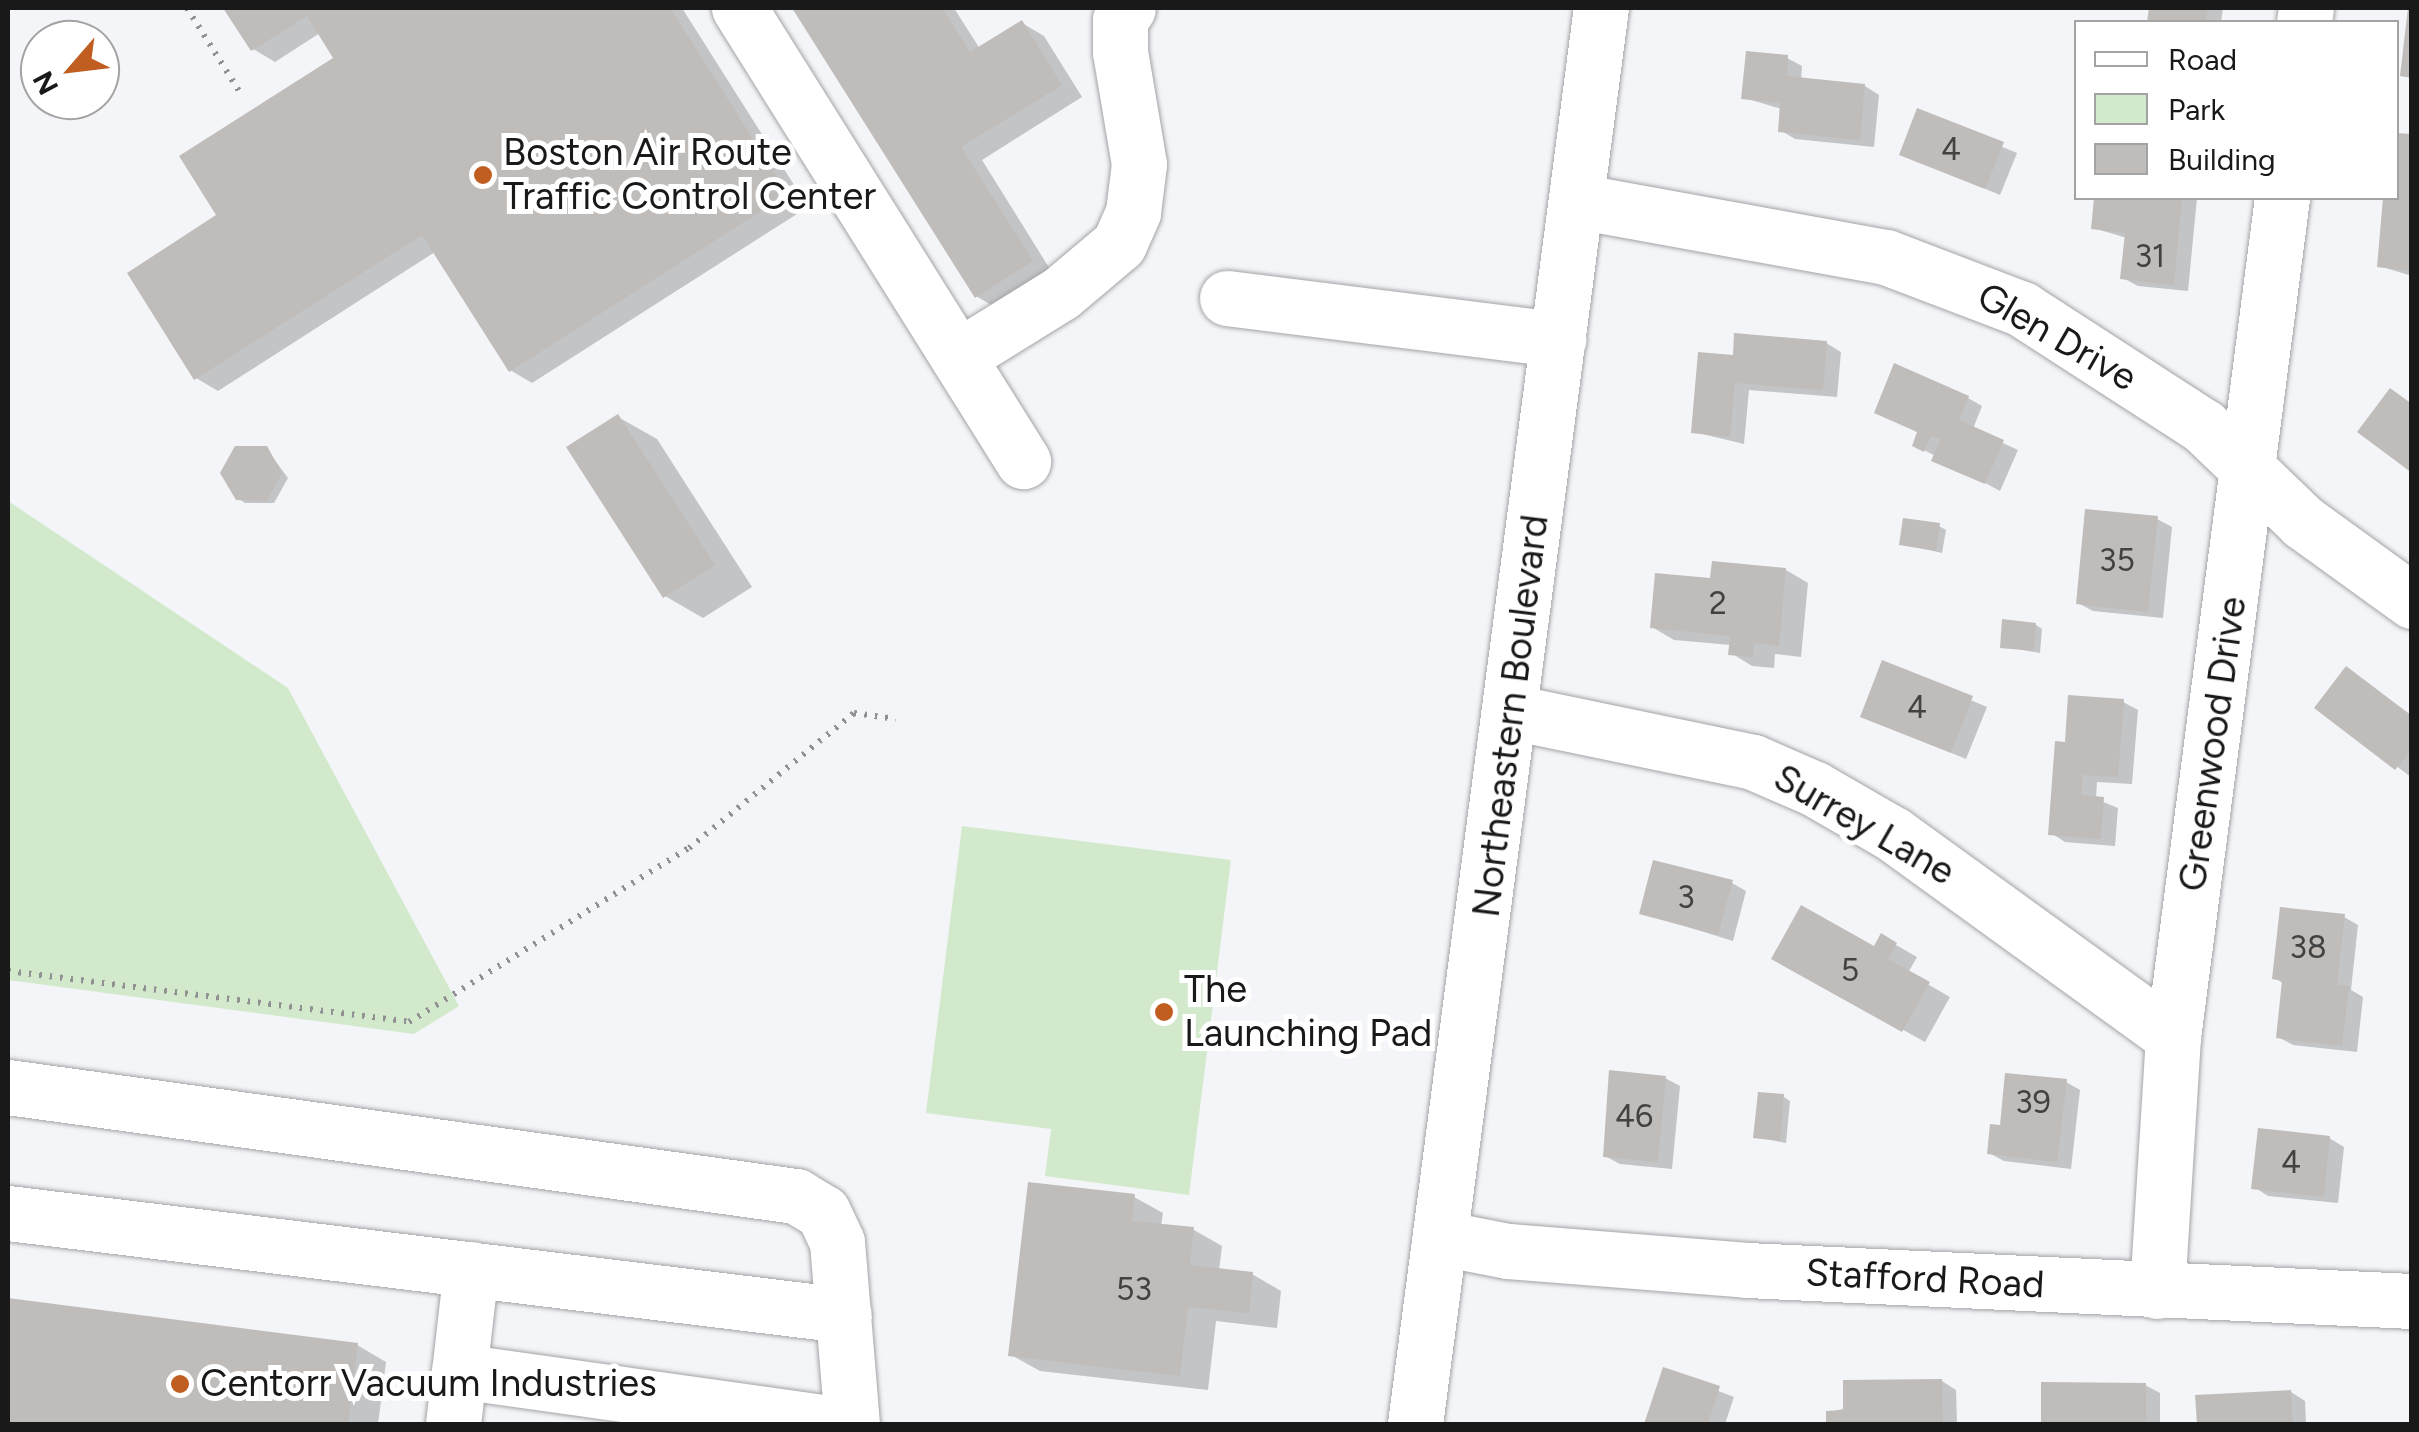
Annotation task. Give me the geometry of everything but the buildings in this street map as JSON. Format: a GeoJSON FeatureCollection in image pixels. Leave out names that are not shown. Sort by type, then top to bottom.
{"type":"FeatureCollection","features":[{"type":"Feature","properties":{"kind":"street"},"geometry":{"type":"LineString","coordinates":[[739,8],[1023,461]]}},
{"type":"Feature","properties":{"kind":"street"},"geometry":{"type":"LineString","coordinates":[[958,357],[1061,294],[1119,244],[1133,212],[1139,164],[1120,52],[1120,20],[1128,8]]}},
{"type":"Feature","properties":{"kind":"street","name":"Northeastern Boulevard"},"geometry":{"type":"LineString","coordinates":[[1415,1424],[1512,712],[1601,8]]}},
{"type":"Feature","properties":{"kind":"street","name":"Greenwood Drive"},"geometry":{"type":"LineString","coordinates":[[2158,1291],[2173,1036],[2282,200]]}},
{"type":"Feature","properties":{"kind":"street","name":"Glen Drive"},"geometry":{"type":"LineString","coordinates":[[1577,201],[1886,257],[1956,279],[2022,309],[2203,426],[2303,522],[2412,601]]}},
{"type":"Feature","properties":{"kind":"street"},"geometry":{"type":"LineString","coordinates":[[1226,298],[1558,339]]}},
{"type":"Feature","properties":{"kind":"street","name":"Surrey Lane"},"geometry":{"type":"LineString","coordinates":[[1512,712],[1753,762],[1815,789],[1924,855],[2173,1036]]}},
{"type":"Feature","properties":{"kind":"street"},"geometry":{"type":"LineString","coordinates":[[8,1086],[796,1196],[823,1212],[837,1242],[852,1424]]}},
{"type":"Feature","properties":{"kind":"street"},"geometry":{"type":"LineString","coordinates":[[8,1213],[844,1315]]}},
{"type":"Feature","properties":{"kind":"street","name":"Stafford Road"},"geometry":{"type":"LineString","coordinates":[[1441,1238],[1508,1251],[1746,1270],[2412,1301]]}},
{"type":"Feature","properties":{"kind":"street"},"geometry":{"type":"LineString","coordinates":[[453,1424],[471,1270]]}},
{"type":"Feature","properties":{"kind":"street"},"geometry":{"type":"LineString","coordinates":[[459,1370],[836,1424]]}},
{"type":"Feature","properties":{"kind":"path"},"geometry":{"type":"LineString","coordinates":[[187,8],[241,94]]}},
{"type":"Feature","properties":{"kind":"path"},"geometry":{"type":"LineString","coordinates":[[8,971],[410,1022],[689,848],[854,713],[896,719]]}},
{"type":"Feature","properties":{"kind":"green space"},"geometry":{"type":"Polygon","coordinates":[[[8,501],[288,688],[459,1006],[414,1034],[8,980],[8,501]]]}},
{"type":"Feature","properties":{"kind":"green space"},"geometry":{"type":"Polygon","coordinates":[[[962,826],[1231,860],[1189,1195],[1045,1176],[1051,1129],[926,1113],[962,826]]]}},
{"type":"Feature","properties":{"kind":"place","name":"Boston Air Route Traffic Control Center"},"geometry":{"type":"Point","coordinates":[483,175]}},
{"type":"Feature","properties":{"kind":"place","name":"The Launching Pad"},"geometry":{"type":"Point","coordinates":[1164,1012]}},
{"type":"Feature","properties":{"kind":"place","name":"Centorr Vacuum Industries"},"geometry":{"type":"Point","coordinates":[180,1384]}}]}
